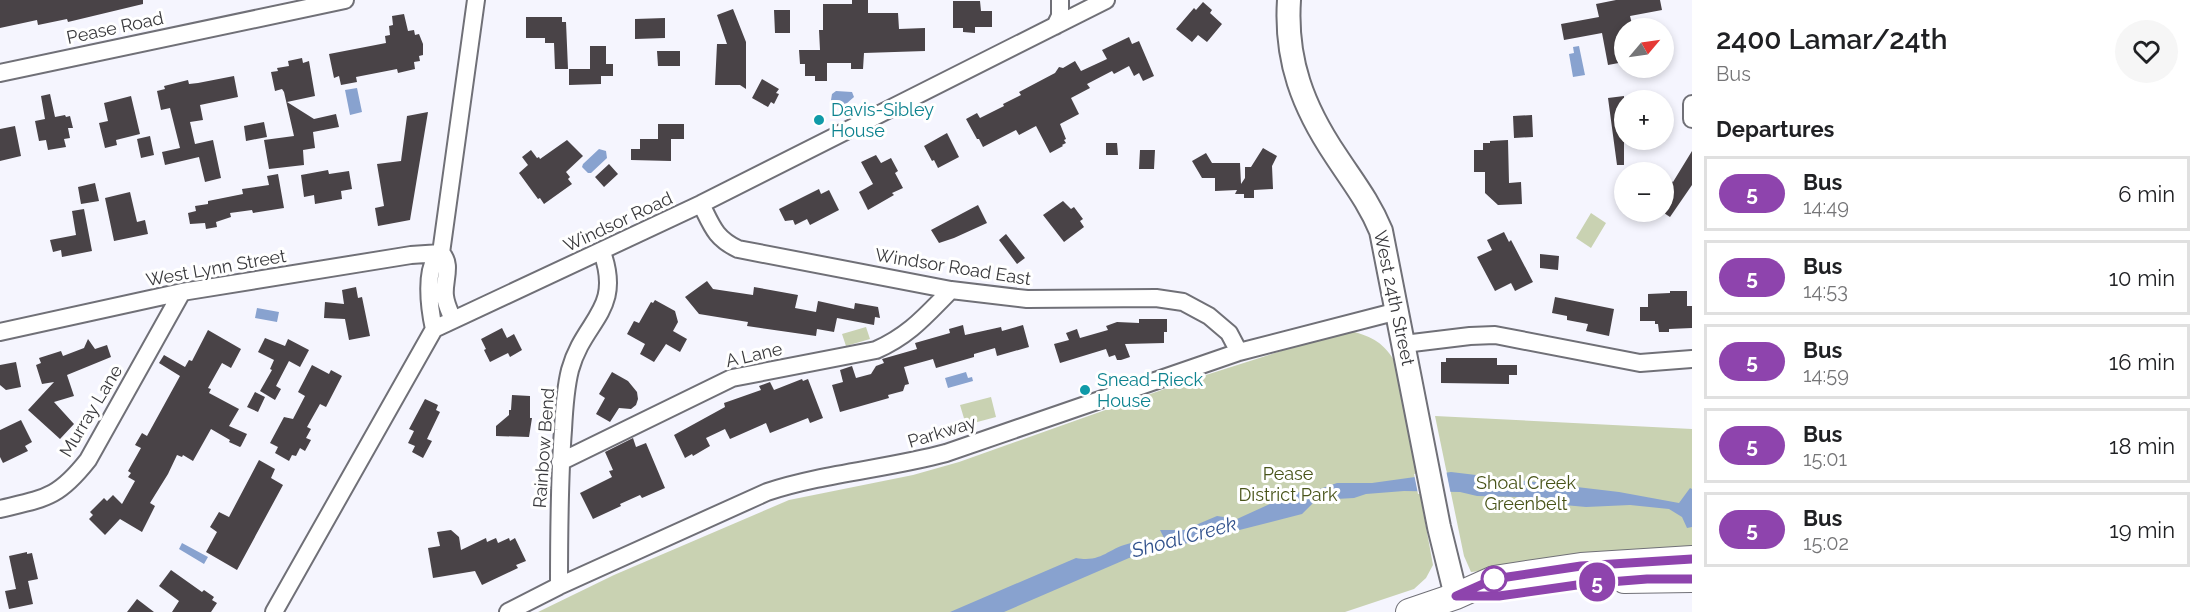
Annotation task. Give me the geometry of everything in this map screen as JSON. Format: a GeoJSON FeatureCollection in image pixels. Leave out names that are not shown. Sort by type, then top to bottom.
{"type":"FeatureCollection","features":[{"type":"Feature","properties":{"kind":"main road","name":"West 24th Street"},"geometry":{"type":"LineString","coordinates":[[1288,0],[1287,21],[1290,49],[1307,107],[1371,207],[1381,231],[1439,527],[1460,604]]}},
{"type":"Feature","properties":{"kind":"main road"},"geometry":{"type":"LineString","coordinates":[[1460,604],[1494,579],[1581,566],[1692,559]]}},
{"type":"Feature","properties":{"kind":"main road"},"geometry":{"type":"LineString","coordinates":[[1409,612],[1584,584],[1647,579],[1692,579]]}},
{"type":"Feature","properties":{"kind":"street","name":"Pease Road"},"geometry":{"type":"LineString","coordinates":[[0,73],[345,0]]}},
{"type":"Feature","properties":{"kind":"street"},"geometry":{"type":"LineString","coordinates":[[274,612],[434,329],[430,301],[431,278],[434,260],[441,253],[476,0]]}},
{"type":"Feature","properties":{"kind":"street"},"geometry":{"type":"LineString","coordinates":[[1055,26],[1060,16],[1060,0]]}},
{"type":"Feature","properties":{"kind":"street","name":"Windsor Road"},"geometry":{"type":"LineString","coordinates":[[434,329],[701,204],[1106,0]]}},
{"type":"Feature","properties":{"kind":"street"},"geometry":{"type":"LineString","coordinates":[[1692,104],[1692,119]]}},
{"type":"Feature","properties":{"kind":"street","name":"Windsor Road East"},"geometry":{"type":"LineString","coordinates":[[701,204],[724,243],[738,249],[951,290],[1027,299],[1156,298],[1183,302],[1209,316],[1229,333],[1239,352]]}},
{"type":"Feature","properties":{"kind":"street","name":"Rainbow Bend"},"geometry":{"type":"LineString","coordinates":[[559,586],[560,462],[566,390],[579,346],[608,299],[609,269],[602,252]]}},
{"type":"Feature","properties":{"kind":"street"},"geometry":{"type":"LineString","coordinates":[[441,253],[445,256],[447,265],[445,299],[453,320]]}},
{"type":"Feature","properties":{"kind":"street","name":"West Lynn Street"},"geometry":{"type":"LineString","coordinates":[[0,332],[182,292],[411,255],[441,253]]}},
{"type":"Feature","properties":{"kind":"street","name":"A Lane"},"geometry":{"type":"LineString","coordinates":[[560,462],[732,378],[876,350],[898,340],[912,329],[951,290]]}},
{"type":"Feature","properties":{"kind":"street","name":"Murray Lane"},"geometry":{"type":"LineString","coordinates":[[0,509],[53,494],[65,487],[73,478],[88,460],[182,292]]}},
{"type":"Feature","properties":{"kind":"street","name":"Parkway"},"geometry":{"type":"LineString","coordinates":[[508,612],[559,586],[776,489],[908,464],[1239,352],[1398,311]]}},
{"type":"Feature","properties":{"kind":"street"},"geometry":{"type":"LineString","coordinates":[[1404,344],[1495,335],[1640,363],[1692,359]]}},
{"type":"Feature","properties":{"kind":"green space"},"geometry":{"type":"Polygon","coordinates":[[[1591,213],[1606,223],[1591,248],[1576,238],[1591,213]]]}},
{"type":"Feature","properties":{"kind":"green space"},"geometry":{"type":"Polygon","coordinates":[[[866,327],[870,339],[846,346],[842,334],[866,327]]]}},
{"type":"Feature","properties":{"kind":"green space","name":"Pease District Park"},"geometry":{"type":"Polygon","coordinates":[[[1351,331],[1377,342],[1387,350],[1396,363],[1433,565],[1426,578],[1414,589],[1345,612],[538,612],[614,575],[789,500],[913,475],[959,462],[1187,381],[1341,332],[1351,331]]]}},
{"type":"Feature","properties":{"kind":"green space"},"geometry":{"type":"Polygon","coordinates":[[[991,397],[996,417],[966,425],[960,405],[991,397]]]}},
{"type":"Feature","properties":{"kind":"green space","name":"Shoal Creek Greenbelt"},"geometry":{"type":"Polygon","coordinates":[[[1435,416],[1692,429],[1692,553],[1631,556],[1471,572],[1464,556],[1435,416]]]}},
{"type":"Feature","properties":{"kind":"water"},"geometry":{"type":"Polygon","coordinates":[[[1579,46],[1585,75],[1573,77],[1569,54],[1574,53],[1573,47],[1579,46]]]}},
{"type":"Feature","properties":{"kind":"water"},"geometry":{"type":"Polygon","coordinates":[[[357,88],[362,112],[350,115],[345,90],[357,88]]]}},
{"type":"Feature","properties":{"kind":"water"},"geometry":{"type":"Polygon","coordinates":[[[836,91],[852,92],[854,97],[846,104],[836,107],[831,100],[832,94],[836,91]]]}},
{"type":"Feature","properties":{"kind":"water"},"geometry":{"type":"Polygon","coordinates":[[[599,149],[606,151],[607,158],[591,173],[588,173],[582,167],[583,164],[599,149]]]}},
{"type":"Feature","properties":{"kind":"water"},"geometry":{"type":"Polygon","coordinates":[[[257,308],[279,312],[277,322],[255,318],[257,308]]]}},
{"type":"Feature","properties":{"kind":"water"},"geometry":{"type":"Polygon","coordinates":[[[966,372],[968,378],[972,377],[973,381],[948,388],[945,378],[966,372]]]}},
{"type":"Feature","properties":{"kind":"water","name":"Shoal Creek"},"geometry":{"type":"Polygon","coordinates":[[[1451,472],[1619,492],[1679,503],[1690,488],[1692,489],[1692,527],[1687,528],[1682,517],[1669,509],[1630,505],[1586,507],[1564,505],[1550,498],[1404,491],[1366,494],[1354,498],[1336,499],[1330,496],[1316,500],[1302,514],[1129,558],[1004,612],[950,612],[1076,558],[1099,557],[1123,545],[1158,541],[1164,538],[1160,530],[1184,530],[1217,516],[1237,519],[1296,492],[1314,491],[1337,483],[1372,483],[1451,472]]]}},
{"type":"Feature","properties":{"kind":"water"},"geometry":{"type":"Polygon","coordinates":[[[182,543],[208,557],[204,564],[179,549],[182,543]]]}},
{"type":"Feature","properties":{"kind":"pier"},"geometry":{"type":"Polygon","coordinates":[[[1446,470],[1451,495],[1418,494],[1414,474],[1446,470]]]}},
{"type":"Feature","properties":{"kind":"building"},"geometry":{"type":"Polygon","coordinates":[[[0,0],[143,0],[143,4],[68,22],[67,19],[38,25],[37,20],[0,28],[0,0]]]}},
{"type":"Feature","properties":{"kind":"building"},"geometry":{"type":"Polygon","coordinates":[[[852,0],[868,0],[868,13],[898,13],[899,29],[925,28],[925,51],[864,53],[863,69],[851,69],[851,63],[827,63],[827,81],[815,81],[815,76],[805,76],[805,64],[800,64],[799,50],[820,50],[819,30],[823,30],[823,4],[852,4],[852,0]]]}},
{"type":"Feature","properties":{"kind":"building"},"geometry":{"type":"Polygon","coordinates":[[[1616,0],[1660,0],[1662,10],[1630,16],[1630,18],[1614,18],[1614,64],[1608,65],[1602,33],[1564,40],[1561,24],[1599,17],[1596,4],[1616,0]]]}},
{"type":"Feature","properties":{"kind":"building"},"geometry":{"type":"Polygon","coordinates":[[[953,1],[980,1],[981,11],[992,11],[992,27],[975,27],[975,33],[963,32],[963,28],[953,28],[953,1]]]}},
{"type":"Feature","properties":{"kind":"building"},"geometry":{"type":"Polygon","coordinates":[[[1203,2],[1212,10],[1210,13],[1222,24],[1207,42],[1198,35],[1192,42],[1176,29],[1194,8],[1196,10],[1203,2]]]}},
{"type":"Feature","properties":{"kind":"building"},"geometry":{"type":"Polygon","coordinates":[[[733,9],[746,42],[746,89],[740,85],[715,85],[717,44],[727,44],[717,15],[733,9]]]}},
{"type":"Feature","properties":{"kind":"building"},"geometry":{"type":"Polygon","coordinates":[[[774,10],[790,10],[790,33],[775,33],[774,10]]]}},
{"type":"Feature","properties":{"kind":"building"},"geometry":{"type":"Polygon","coordinates":[[[404,14],[408,31],[414,30],[415,35],[419,34],[423,44],[423,55],[419,56],[420,61],[414,62],[415,69],[398,73],[397,69],[356,77],[357,82],[341,85],[339,76],[334,78],[329,54],[386,43],[385,36],[390,35],[389,26],[393,25],[392,16],[404,14]]]}},
{"type":"Feature","properties":{"kind":"building"},"geometry":{"type":"Polygon","coordinates":[[[526,17],[562,17],[562,22],[566,22],[568,69],[555,69],[554,43],[545,43],[545,38],[526,38],[526,17]]]}},
{"type":"Feature","properties":{"kind":"building"},"geometry":{"type":"Polygon","coordinates":[[[665,18],[665,38],[635,39],[635,19],[665,18]]]}},
{"type":"Feature","properties":{"kind":"building"},"geometry":{"type":"Polygon","coordinates":[[[1129,37],[1132,44],[1139,41],[1154,76],[1143,81],[1139,73],[1134,76],[1129,66],[1114,74],[1112,71],[1087,84],[1090,88],[1071,98],[1079,114],[1060,124],[1066,139],[1063,146],[1050,153],[1036,126],[1019,135],[1016,130],[983,147],[977,139],[966,119],[977,113],[980,118],[1004,106],[1003,104],[1021,95],[1019,92],[1055,73],[1059,67],[1063,68],[1075,61],[1081,71],[1107,59],[1102,50],[1129,37]]]}},
{"type":"Feature","properties":{"kind":"building"},"geometry":{"type":"Polygon","coordinates":[[[590,46],[606,46],[606,64],[613,64],[613,76],[601,76],[601,84],[569,85],[569,69],[590,69],[590,46]]]}},
{"type":"Feature","properties":{"kind":"building"},"geometry":{"type":"Polygon","coordinates":[[[657,51],[680,51],[680,66],[658,66],[657,51]]]}},
{"type":"Feature","properties":{"kind":"building"},"geometry":{"type":"Polygon","coordinates":[[[302,58],[303,63],[309,61],[315,96],[287,102],[314,119],[336,114],[339,127],[313,132],[315,148],[303,150],[304,165],[269,169],[264,140],[294,136],[284,92],[282,89],[275,91],[271,72],[278,71],[277,68],[289,66],[288,61],[302,58]]]}},
{"type":"Feature","properties":{"kind":"building"},"geometry":{"type":"Polygon","coordinates":[[[234,76],[238,97],[200,105],[203,120],[190,122],[195,144],[213,140],[221,178],[205,182],[199,157],[165,165],[162,152],[180,148],[170,108],[161,110],[157,91],[165,89],[164,86],[188,80],[189,84],[234,76]]]}},
{"type":"Feature","properties":{"kind":"building"},"geometry":{"type":"Polygon","coordinates":[[[762,79],[779,89],[774,104],[771,102],[768,107],[752,98],[762,79]]]}},
{"type":"Feature","properties":{"kind":"building"},"geometry":{"type":"Polygon","coordinates":[[[50,94],[55,117],[70,116],[73,128],[68,128],[70,138],[64,139],[66,147],[48,150],[46,140],[39,141],[35,121],[45,119],[41,96],[50,94]]]}},
{"type":"Feature","properties":{"kind":"building"},"geometry":{"type":"Polygon","coordinates":[[[131,96],[140,134],[116,140],[117,145],[105,148],[99,123],[108,121],[104,103],[131,96]]]}},
{"type":"Feature","properties":{"kind":"building"},"geometry":{"type":"Polygon","coordinates":[[[1614,97],[1614,143],[1608,98],[1614,97]]]}},
{"type":"Feature","properties":{"kind":"building"},"geometry":{"type":"Polygon","coordinates":[[[428,112],[410,220],[378,226],[375,208],[384,206],[377,164],[401,161],[407,116],[428,112]]]}},
{"type":"Feature","properties":{"kind":"building"},"geometry":{"type":"Polygon","coordinates":[[[1532,115],[1533,137],[1514,138],[1513,116],[1532,115]]]}},
{"type":"Feature","properties":{"kind":"building"},"geometry":{"type":"Polygon","coordinates":[[[264,122],[267,137],[246,141],[244,126],[264,122]]]}},
{"type":"Feature","properties":{"kind":"building"},"geometry":{"type":"Polygon","coordinates":[[[658,124],[684,124],[684,139],[671,139],[671,161],[631,160],[631,149],[640,149],[640,139],[658,139],[658,124]]]}},
{"type":"Feature","properties":{"kind":"building"},"geometry":{"type":"Polygon","coordinates":[[[15,126],[21,156],[0,161],[0,129],[15,126]]]}},
{"type":"Feature","properties":{"kind":"building"},"geometry":{"type":"Polygon","coordinates":[[[947,133],[959,157],[938,168],[924,146],[947,133]]]}},
{"type":"Feature","properties":{"kind":"building"},"geometry":{"type":"Polygon","coordinates":[[[150,136],[154,155],[141,158],[137,139],[150,136]]]}},
{"type":"Feature","properties":{"kind":"building"},"geometry":{"type":"Polygon","coordinates":[[[567,140],[583,156],[566,172],[572,184],[544,204],[519,173],[528,165],[522,157],[531,150],[540,159],[567,140]]]}},
{"type":"Feature","properties":{"kind":"building"},"geometry":{"type":"Polygon","coordinates":[[[1508,140],[1509,183],[1521,182],[1522,204],[1498,205],[1485,193],[1485,172],[1474,172],[1474,150],[1483,150],[1483,143],[1508,140]]]}},
{"type":"Feature","properties":{"kind":"building"},"geometry":{"type":"Polygon","coordinates":[[[1106,143],[1117,143],[1118,155],[1106,155],[1106,143]]]}},
{"type":"Feature","properties":{"kind":"building"},"geometry":{"type":"Polygon","coordinates":[[[1263,148],[1277,156],[1272,166],[1273,189],[1254,190],[1254,198],[1244,198],[1244,194],[1235,194],[1237,190],[1215,191],[1215,178],[1202,178],[1192,161],[1206,153],[1212,163],[1240,163],[1241,184],[1245,178],[1245,167],[1251,167],[1263,148]]]}},
{"type":"Feature","properties":{"kind":"building"},"geometry":{"type":"Polygon","coordinates":[[[1140,150],[1155,150],[1154,169],[1139,169],[1140,150]]]}},
{"type":"Feature","properties":{"kind":"building"},"geometry":{"type":"Polygon","coordinates":[[[1615,150],[1624,150],[1624,162],[1617,162],[1615,150]]]}},
{"type":"Feature","properties":{"kind":"building"},"geometry":{"type":"Polygon","coordinates":[[[1692,151],[1692,185],[1674,211],[1674,180],[1692,151]]]}},
{"type":"Feature","properties":{"kind":"building"},"geometry":{"type":"Polygon","coordinates":[[[876,155],[881,163],[891,158],[898,171],[895,173],[903,188],[868,210],[859,192],[873,184],[861,162],[876,155]]]}},
{"type":"Feature","properties":{"kind":"building"},"geometry":{"type":"Polygon","coordinates":[[[609,164],[618,174],[604,187],[595,177],[609,164]]]}},
{"type":"Feature","properties":{"kind":"building"},"geometry":{"type":"Polygon","coordinates":[[[328,170],[329,174],[349,171],[352,189],[341,191],[342,199],[315,204],[314,195],[304,197],[301,175],[328,170]]]}},
{"type":"Feature","properties":{"kind":"building"},"geometry":{"type":"Polygon","coordinates":[[[278,174],[284,208],[253,213],[252,210],[230,213],[231,217],[216,222],[217,227],[206,229],[205,223],[190,224],[188,213],[196,211],[195,206],[243,194],[242,189],[269,185],[267,176],[278,174]]]}},
{"type":"Feature","properties":{"kind":"building"},"geometry":{"type":"Polygon","coordinates":[[[95,183],[99,201],[81,204],[78,187],[95,183]]]}},
{"type":"Feature","properties":{"kind":"building"},"geometry":{"type":"Polygon","coordinates":[[[819,189],[821,194],[829,190],[839,210],[810,225],[807,219],[795,225],[793,220],[785,221],[779,209],[819,189]]]}},
{"type":"Feature","properties":{"kind":"building"},"geometry":{"type":"Polygon","coordinates":[[[130,192],[137,222],[145,220],[148,234],[114,241],[105,198],[130,192]]]}},
{"type":"Feature","properties":{"kind":"building"},"geometry":{"type":"Polygon","coordinates":[[[1063,201],[1071,209],[1074,207],[1083,219],[1080,221],[1084,227],[1064,242],[1043,215],[1063,201]]]}},
{"type":"Feature","properties":{"kind":"building"},"geometry":{"type":"Polygon","coordinates":[[[978,205],[987,223],[939,243],[931,230],[978,205]]]}},
{"type":"Feature","properties":{"kind":"building"},"geometry":{"type":"Polygon","coordinates":[[[84,209],[92,251],[62,257],[61,250],[53,252],[50,240],[76,235],[72,211],[84,209]]]}},
{"type":"Feature","properties":{"kind":"building"},"geometry":{"type":"Polygon","coordinates":[[[1504,232],[1509,242],[1511,240],[1533,282],[1515,291],[1511,283],[1495,291],[1477,257],[1492,250],[1487,240],[1504,232]]]}},
{"type":"Feature","properties":{"kind":"building"},"geometry":{"type":"Polygon","coordinates":[[[1006,234],[1025,258],[1017,264],[999,240],[1006,234]]]}},
{"type":"Feature","properties":{"kind":"building"},"geometry":{"type":"Polygon","coordinates":[[[1540,254],[1559,256],[1558,270],[1540,268],[1540,254]]]}},
{"type":"Feature","properties":{"kind":"building"},"geometry":{"type":"Polygon","coordinates":[[[707,281],[713,289],[753,295],[754,287],[798,295],[795,308],[816,312],[818,301],[854,309],[855,303],[878,307],[880,318],[875,317],[874,325],[837,318],[834,332],[817,329],[816,336],[747,326],[748,322],[699,314],[685,297],[707,281]]]}},
{"type":"Feature","properties":{"kind":"building"},"geometry":{"type":"Polygon","coordinates":[[[356,287],[358,298],[362,297],[370,336],[349,340],[345,319],[324,318],[325,302],[344,304],[342,290],[356,287]]]}},
{"type":"Feature","properties":{"kind":"building"},"geometry":{"type":"Polygon","coordinates":[[[1670,291],[1687,291],[1687,306],[1692,306],[1692,328],[1659,332],[1655,321],[1640,321],[1640,307],[1648,307],[1648,294],[1670,293],[1670,291]]]}},
{"type":"Feature","properties":{"kind":"building"},"geometry":{"type":"Polygon","coordinates":[[[1555,297],[1614,309],[1609,336],[1586,331],[1588,324],[1567,320],[1567,316],[1552,313],[1555,297]]]}},
{"type":"Feature","properties":{"kind":"building"},"geometry":{"type":"Polygon","coordinates":[[[655,300],[675,311],[678,322],[673,331],[687,339],[680,352],[666,344],[654,362],[640,354],[645,344],[627,334],[634,321],[639,323],[651,302],[655,300]]]}},
{"type":"Feature","properties":{"kind":"building"},"geometry":{"type":"Polygon","coordinates":[[[1139,319],[1167,319],[1164,343],[1125,344],[1130,357],[1121,360],[1117,360],[1115,355],[1109,357],[1106,349],[1060,363],[1054,344],[1069,340],[1066,333],[1077,329],[1080,338],[1108,330],[1106,326],[1117,322],[1139,323],[1139,319]]]}},
{"type":"Feature","properties":{"kind":"building"},"geometry":{"type":"Polygon","coordinates":[[[963,325],[965,335],[1001,327],[1002,331],[1023,325],[1029,347],[997,356],[995,348],[936,368],[933,359],[904,367],[909,384],[905,385],[903,391],[888,395],[889,398],[840,412],[832,385],[843,382],[840,370],[852,366],[856,378],[871,374],[876,366],[884,363],[882,359],[917,349],[915,343],[950,333],[949,329],[963,325]]]}},
{"type":"Feature","properties":{"kind":"building"},"geometry":{"type":"Polygon","coordinates":[[[502,328],[507,338],[514,334],[522,350],[510,357],[508,353],[490,362],[481,339],[502,328]]]}},
{"type":"Feature","properties":{"kind":"building"},"geometry":{"type":"Polygon","coordinates":[[[208,330],[241,349],[231,368],[222,363],[208,388],[211,389],[209,393],[239,409],[229,426],[247,434],[241,446],[229,442],[230,440],[211,429],[193,461],[183,455],[182,457],[177,455],[150,503],[155,506],[142,532],[120,519],[105,535],[89,519],[93,515],[90,512],[104,498],[107,501],[113,495],[122,504],[135,481],[128,477],[131,473],[128,471],[141,448],[135,445],[142,433],[147,436],[180,376],[159,363],[164,355],[185,367],[189,360],[192,361],[208,330]]]}},
{"type":"Feature","properties":{"kind":"building"},"geometry":{"type":"Polygon","coordinates":[[[265,338],[285,346],[288,339],[309,350],[300,367],[289,361],[276,386],[281,389],[275,400],[260,391],[272,370],[270,369],[274,360],[258,352],[265,338]]]}},
{"type":"Feature","properties":{"kind":"building"},"geometry":{"type":"Polygon","coordinates":[[[88,339],[95,349],[107,345],[111,357],[67,375],[74,396],[54,402],[74,424],[60,439],[28,410],[54,382],[42,384],[36,365],[41,363],[39,358],[61,351],[63,356],[84,348],[88,339]]]}},
{"type":"Feature","properties":{"kind":"building"},"geometry":{"type":"Polygon","coordinates":[[[1446,358],[1497,358],[1497,365],[1517,365],[1517,375],[1509,375],[1509,384],[1441,383],[1441,362],[1446,362],[1446,358]]]}},
{"type":"Feature","properties":{"kind":"building"},"geometry":{"type":"Polygon","coordinates":[[[16,362],[21,387],[6,390],[0,385],[0,365],[16,362]]]}},
{"type":"Feature","properties":{"kind":"building"},"geometry":{"type":"Polygon","coordinates":[[[312,365],[329,374],[331,370],[342,376],[326,407],[320,404],[307,427],[311,429],[306,438],[311,440],[305,451],[300,448],[296,456],[292,455],[289,461],[275,453],[278,447],[270,443],[284,417],[293,419],[305,396],[298,392],[312,365]]]}},
{"type":"Feature","properties":{"kind":"building"},"geometry":{"type":"Polygon","coordinates":[[[612,372],[628,381],[637,392],[638,399],[636,405],[631,409],[619,408],[610,422],[596,414],[605,398],[599,394],[612,372]]]}},
{"type":"Feature","properties":{"kind":"building"},"geometry":{"type":"Polygon","coordinates":[[[802,379],[803,381],[808,379],[823,418],[810,423],[808,418],[770,433],[766,423],[730,439],[725,429],[706,438],[710,446],[685,458],[674,435],[725,407],[724,403],[761,390],[759,386],[770,382],[774,390],[802,379]]]}},
{"type":"Feature","properties":{"kind":"building"},"geometry":{"type":"Polygon","coordinates":[[[255,392],[265,397],[258,412],[247,407],[255,392]]]}},
{"type":"Feature","properties":{"kind":"building"},"geometry":{"type":"Polygon","coordinates":[[[512,395],[530,396],[530,418],[532,418],[529,437],[496,436],[496,426],[509,415],[509,410],[511,410],[512,395]]]}},
{"type":"Feature","properties":{"kind":"building"},"geometry":{"type":"Polygon","coordinates":[[[425,399],[438,405],[436,410],[440,412],[427,439],[432,441],[423,458],[412,452],[415,446],[408,443],[414,431],[409,429],[425,399]]]}},
{"type":"Feature","properties":{"kind":"building"},"geometry":{"type":"Polygon","coordinates":[[[21,420],[32,442],[25,446],[28,451],[3,463],[0,457],[0,430],[21,420]]]}},
{"type":"Feature","properties":{"kind":"building"},"geometry":{"type":"Polygon","coordinates":[[[633,438],[636,447],[646,443],[665,488],[642,498],[640,495],[593,519],[580,493],[612,477],[609,471],[613,470],[605,452],[633,438]]]}},
{"type":"Feature","properties":{"kind":"building"},"geometry":{"type":"Polygon","coordinates":[[[259,460],[275,469],[271,478],[283,485],[237,570],[206,552],[217,532],[210,527],[219,512],[229,517],[259,460]]]}},
{"type":"Feature","properties":{"kind":"building"},"geometry":{"type":"Polygon","coordinates":[[[451,530],[459,537],[461,550],[486,538],[487,542],[496,538],[498,543],[515,538],[526,561],[516,565],[518,568],[482,585],[475,571],[433,578],[428,548],[440,546],[437,532],[451,530]]]}},
{"type":"Feature","properties":{"kind":"building"},"geometry":{"type":"Polygon","coordinates":[[[27,552],[27,554],[32,553],[38,579],[28,581],[33,604],[9,609],[5,591],[16,589],[9,556],[27,552]]]}},
{"type":"Feature","properties":{"kind":"building"},"geometry":{"type":"Polygon","coordinates":[[[171,570],[202,592],[204,590],[214,597],[212,600],[217,603],[211,612],[172,612],[179,601],[159,586],[171,570]]]}},
{"type":"Feature","properties":{"kind":"building"},"geometry":{"type":"Polygon","coordinates":[[[137,599],[154,612],[127,612],[137,599]]]}},
{"type":"Feature","properties":{"kind":"bus line","name":"5"},"geometry":{"type":"LineString","coordinates":[[1692,559],[1581,566],[1494,579],[1456,596],[1499,596],[1584,584],[1647,579],[1692,579]]}},
{"type":"Feature","properties":{"kind":"place","name":"Davis-Sibley House"},"geometry":{"type":"Point","coordinates":[819,120]}},
{"type":"Feature","properties":{"kind":"place","name":"Snead-Rieck House"},"geometry":{"type":"Point","coordinates":[1085,390]}}]}
